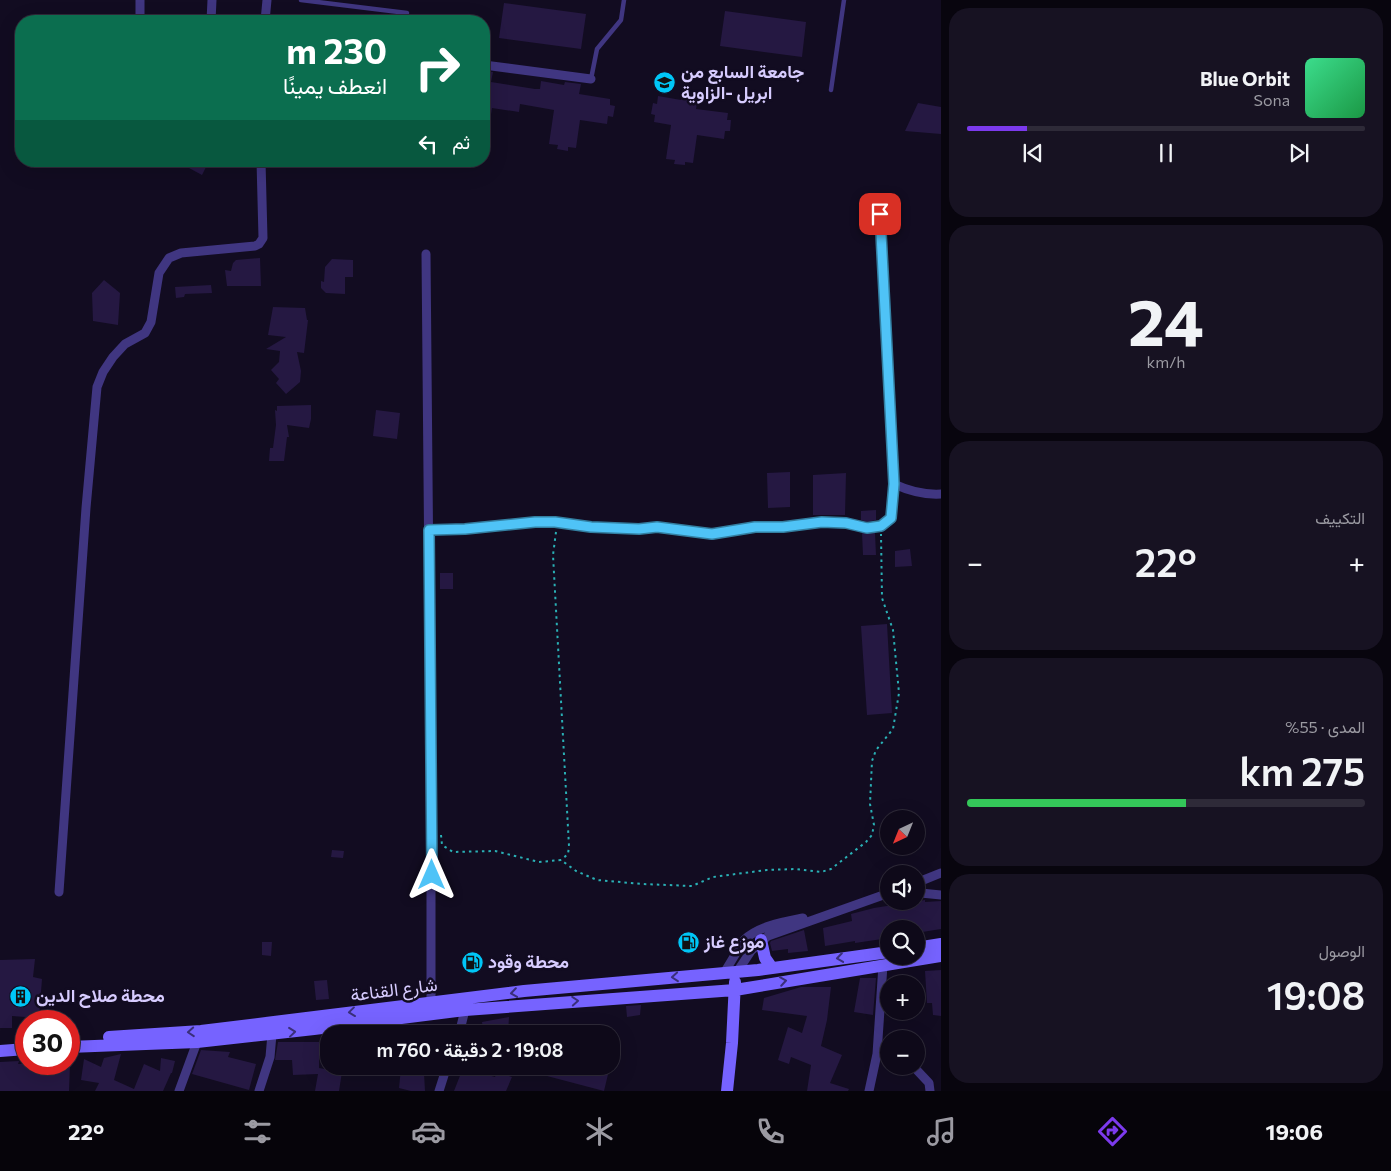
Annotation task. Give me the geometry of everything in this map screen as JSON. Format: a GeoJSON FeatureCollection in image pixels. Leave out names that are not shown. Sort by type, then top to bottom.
{"type":"FeatureCollection","features":[{"type":"Feature","properties":{"kind":"street"},"geometry":{"type":"LineString","coordinates":[[140,0],[140,15]]}},
{"type":"Feature","properties":{"kind":"street"},"geometry":{"type":"LineString","coordinates":[[211,15],[212,0]]}},
{"type":"Feature","properties":{"kind":"street"},"geometry":{"type":"LineString","coordinates":[[266,15],[267,0]]}},
{"type":"Feature","properties":{"kind":"street"},"geometry":{"type":"LineString","coordinates":[[490,66],[591,79]]}},
{"type":"Feature","properties":{"kind":"street"},"geometry":{"type":"LineString","coordinates":[[59,892],[85,518],[97,387],[103,372],[113,357],[125,344],[145,332],[151,322],[159,272],[169,258],[181,253],[255,246],[262,241],[261,167]]}},
{"type":"Feature","properties":{"kind":"street"},"geometry":{"type":"LineString","coordinates":[[429,530],[465,529],[535,522],[639,529],[657,527],[712,534],[755,527],[783,527],[822,522],[846,523],[867,528],[881,526],[891,518],[894,484],[880,214]]}},
{"type":"Feature","properties":{"kind":"street"},"geometry":{"type":"LineString","coordinates":[[426,254],[432,893],[431,1002]]}},
{"type":"Feature","properties":{"kind":"street"},"geometry":{"type":"LineString","coordinates":[[894,484],[905,490],[919,493],[941,494]]}},
{"type":"Feature","properties":{"kind":"street"},"geometry":{"type":"LineString","coordinates":[[925,880],[941,874]]}},
{"type":"Feature","properties":{"kind":"street"},"geometry":{"type":"LineString","coordinates":[[925,893],[941,895]]}},
{"type":"Feature","properties":{"kind":"street"},"geometry":{"type":"LineString","coordinates":[[730,972],[762,940],[780,931],[880,896]]}},
{"type":"Feature","properties":{"kind":"street"},"geometry":{"type":"LineString","coordinates":[[727,1091],[734,1017],[729,990],[730,972],[744,940],[753,933],[782,922],[832,912]]}},
{"type":"Feature","properties":{"kind":"street"},"geometry":{"type":"LineString","coordinates":[[762,940],[765,958],[772,968]]}},
{"type":"Feature","properties":{"kind":"street"},"geometry":{"type":"LineString","coordinates":[[925,947],[941,944]]}},
{"type":"Feature","properties":{"kind":"street","name":"شارع القناعة"},"geometry":{"type":"LineString","coordinates":[[80,1038],[201,1031],[524,991],[772,968],[880,953]]}},
{"type":"Feature","properties":{"kind":"street","name":"شارع القناعة"},"geometry":{"type":"LineString","coordinates":[[925,959],[941,956]]}},
{"type":"Feature","properties":{"kind":"street"},"geometry":{"type":"LineString","coordinates":[[869,1091],[877,1054],[884,965]]}},
{"type":"Feature","properties":{"kind":"street","name":"شارع القناعة"},"geometry":{"type":"LineString","coordinates":[[80,1047],[197,1042],[465,1010],[729,990],[884,965]]}},
{"type":"Feature","properties":{"kind":"street"},"geometry":{"type":"LineString","coordinates":[[461,1025],[465,1010]]}},
{"type":"Feature","properties":{"kind":"street"},"geometry":{"type":"LineString","coordinates":[[259,1091],[270,1057],[272,1034]]}},
{"type":"Feature","properties":{"kind":"street"},"geometry":{"type":"LineString","coordinates":[[0,1042],[15,1041]]}},
{"type":"Feature","properties":{"kind":"street"},"geometry":{"type":"LineString","coordinates":[[179,1091],[197,1042]]}},
{"type":"Feature","properties":{"kind":"street"},"geometry":{"type":"LineString","coordinates":[[0,1051],[15,1050]]}},
{"type":"Feature","properties":{"kind":"street"},"geometry":{"type":"LineString","coordinates":[[439,1091],[444,1075]]}},
{"type":"Feature","properties":{"kind":"street"},"geometry":{"type":"LineString","coordinates":[[921,1075],[929,1083],[930,1091]]}},
{"type":"Feature","properties":{"kind":"lane"},"geometry":{"type":"LineString","coordinates":[[301,0],[407,13]]}},
{"type":"Feature","properties":{"kind":"lane"},"geometry":{"type":"LineString","coordinates":[[591,79],[597,49],[621,20],[624,0]]}},
{"type":"Feature","properties":{"kind":"lane"},"geometry":{"type":"LineString","coordinates":[[831,90],[844,0]]}},
{"type":"Feature","properties":{"kind":"path"},"geometry":{"type":"LineString","coordinates":[[440,828],[442,845],[453,852],[495,851],[539,862],[561,860],[568,854],[553,555],[555,534],[559,523]]}},
{"type":"Feature","properties":{"kind":"path"},"geometry":{"type":"LineString","coordinates":[[561,860],[576,871],[597,880],[692,886],[713,877],[767,870],[796,869],[821,872],[831,869],[866,842],[872,835],[874,825],[870,804],[872,761],[876,750],[893,729],[898,693],[893,630],[882,598],[881,526]]}},
{"type":"Feature","properties":{"kind":"building"},"geometry":{"type":"Polygon","coordinates":[[[504,3],[586,14],[581,49],[499,38],[504,3]]]}},
{"type":"Feature","properties":{"kind":"building"},"geometry":{"type":"Polygon","coordinates":[[[725,11],[806,22],[802,57],[720,46],[725,11]]]}},
{"type":"Feature","properties":{"kind":"building"},"geometry":{"type":"Polygon","coordinates":[[[490,72],[493,72],[491,82],[535,89],[540,89],[541,81],[564,85],[565,82],[581,84],[579,94],[610,99],[610,105],[615,106],[613,117],[608,116],[607,124],[580,120],[576,148],[568,147],[568,151],[557,149],[558,145],[549,144],[554,110],[520,104],[519,112],[492,108],[490,121],[490,72]]]}},
{"type":"Feature","properties":{"kind":"building"},"geometry":{"type":"Polygon","coordinates":[[[658,96],[681,100],[682,96],[698,98],[696,109],[728,113],[727,120],[731,120],[730,131],[725,131],[724,139],[697,135],[693,163],[685,162],[685,165],[674,164],[675,160],[666,159],[671,125],[654,122],[655,115],[651,114],[653,103],[657,104],[658,96]]]}},
{"type":"Feature","properties":{"kind":"building"},"geometry":{"type":"Polygon","coordinates":[[[918,103],[941,107],[941,134],[905,131],[918,103]]]}},
{"type":"Feature","properties":{"kind":"building"},"geometry":{"type":"Polygon","coordinates":[[[187,167],[206,167],[202,175],[187,167]]]}},
{"type":"Feature","properties":{"kind":"building"},"geometry":{"type":"Polygon","coordinates":[[[260,258],[261,286],[227,286],[225,270],[231,271],[236,260],[260,258]]]}},
{"type":"Feature","properties":{"kind":"building"},"geometry":{"type":"Polygon","coordinates":[[[332,259],[353,260],[353,277],[345,277],[345,294],[326,293],[321,288],[321,281],[324,282],[325,267],[332,259]]]}},
{"type":"Feature","properties":{"kind":"building"},"geometry":{"type":"Polygon","coordinates":[[[104,280],[120,293],[118,325],[93,321],[92,293],[104,280]]]}},
{"type":"Feature","properties":{"kind":"building"},"geometry":{"type":"Polygon","coordinates":[[[211,285],[212,293],[185,294],[184,297],[176,298],[175,287],[211,285]]]}},
{"type":"Feature","properties":{"kind":"building"},"geometry":{"type":"Polygon","coordinates":[[[273,307],[305,308],[308,320],[304,353],[297,352],[301,371],[300,382],[286,394],[276,383],[279,379],[271,370],[279,362],[280,351],[266,349],[286,337],[268,335],[273,307]]]}},
{"type":"Feature","properties":{"kind":"building"},"geometry":{"type":"Polygon","coordinates":[[[311,405],[309,428],[287,425],[289,437],[287,437],[284,461],[269,461],[270,448],[273,448],[276,425],[275,410],[277,411],[277,406],[311,405]]]}},
{"type":"Feature","properties":{"kind":"building"},"geometry":{"type":"Polygon","coordinates":[[[376,410],[400,413],[397,439],[373,436],[376,410]]]}},
{"type":"Feature","properties":{"kind":"building"},"geometry":{"type":"Polygon","coordinates":[[[790,472],[790,507],[768,508],[767,473],[790,472]]]}},
{"type":"Feature","properties":{"kind":"building"},"geometry":{"type":"Polygon","coordinates":[[[846,473],[845,515],[813,515],[813,475],[846,473]]]}},
{"type":"Feature","properties":{"kind":"building"},"geometry":{"type":"Polygon","coordinates":[[[876,510],[876,520],[867,522],[861,520],[861,511],[876,510]]]}},
{"type":"Feature","properties":{"kind":"building"},"geometry":{"type":"Polygon","coordinates":[[[862,533],[875,533],[876,555],[863,555],[862,533]]]}},
{"type":"Feature","properties":{"kind":"building"},"geometry":{"type":"Polygon","coordinates":[[[910,549],[912,566],[895,567],[895,551],[910,549]]]}},
{"type":"Feature","properties":{"kind":"building"},"geometry":{"type":"Polygon","coordinates":[[[440,573],[453,573],[453,589],[440,589],[440,573]]]}},
{"type":"Feature","properties":{"kind":"building"},"geometry":{"type":"Polygon","coordinates":[[[887,624],[892,713],[867,715],[861,626],[887,624]]]}},
{"type":"Feature","properties":{"kind":"building"},"geometry":{"type":"Polygon","coordinates":[[[332,850],[344,851],[343,858],[331,857],[332,850]]]}},
{"type":"Feature","properties":{"kind":"building"},"geometry":{"type":"Polygon","coordinates":[[[941,901],[941,929],[925,932],[925,920],[880,920],[880,939],[825,946],[823,928],[852,921],[851,914],[880,907],[880,910],[925,910],[925,902],[941,901]]]}},
{"type":"Feature","properties":{"kind":"building"},"geometry":{"type":"Polygon","coordinates":[[[804,930],[808,951],[788,953],[788,949],[772,951],[771,941],[804,930]]]}},
{"type":"Feature","properties":{"kind":"building"},"geometry":{"type":"Polygon","coordinates":[[[262,942],[272,942],[271,956],[262,955],[262,942]]]}},
{"type":"Feature","properties":{"kind":"building","name":"محطة صلاح الدين"},"geometry":{"type":"Polygon","coordinates":[[[35,959],[33,977],[42,979],[40,1010],[15,1010],[15,1016],[12,1016],[12,1028],[0,1028],[0,960],[35,959]]]}},
{"type":"Feature","properties":{"kind":"building"},"geometry":{"type":"Polygon","coordinates":[[[941,970],[941,1016],[933,1015],[932,1003],[927,1003],[925,971],[941,970]]]}},
{"type":"Feature","properties":{"kind":"building"},"geometry":{"type":"Polygon","coordinates":[[[860,978],[876,978],[873,1015],[854,1012],[860,978]]]}},
{"type":"Feature","properties":{"kind":"building"},"geometry":{"type":"Polygon","coordinates":[[[327,980],[329,999],[316,1000],[314,981],[327,980]]]}},
{"type":"Feature","properties":{"kind":"building"},"geometry":{"type":"Polygon","coordinates":[[[801,987],[831,987],[827,1020],[821,1046],[842,1055],[830,1083],[849,1089],[848,1091],[807,1091],[811,1065],[791,1057],[789,1064],[778,1060],[788,1027],[802,1033],[807,1016],[762,1010],[764,998],[801,987]]]}},
{"type":"Feature","properties":{"kind":"building"},"geometry":{"type":"Polygon","coordinates":[[[641,1005],[640,1015],[627,1017],[626,1006],[641,1005]]]}},
{"type":"Feature","properties":{"kind":"building"},"geometry":{"type":"Polygon","coordinates":[[[509,1017],[509,1025],[482,1025],[482,1022],[509,1017]]]}},
{"type":"Feature","properties":{"kind":"building"},"geometry":{"type":"Polygon","coordinates":[[[278,1042],[319,1042],[320,1075],[342,1075],[339,1091],[315,1091],[318,1074],[293,1075],[292,1060],[275,1060],[278,1042]]]}},
{"type":"Feature","properties":{"kind":"building"},"geometry":{"type":"Polygon","coordinates":[[[201,1050],[230,1052],[228,1057],[256,1064],[249,1090],[192,1074],[201,1050]]]}},
{"type":"Feature","properties":{"kind":"building"},"geometry":{"type":"Polygon","coordinates":[[[121,1054],[114,1080],[134,1089],[144,1064],[160,1071],[161,1058],[175,1061],[172,1073],[163,1091],[95,1091],[99,1083],[81,1080],[84,1059],[101,1067],[104,1058],[121,1054]]]}},
{"type":"Feature","properties":{"kind":"building"},"geometry":{"type":"Polygon","coordinates":[[[15,1061],[15,1075],[70,1075],[69,1091],[0,1091],[0,1062],[15,1061]]]}},
{"type":"Feature","properties":{"kind":"building"},"geometry":{"type":"Polygon","coordinates":[[[400,1075],[424,1075],[425,1091],[411,1091],[399,1088],[400,1075]]]}},
{"type":"Feature","properties":{"kind":"building"},"geometry":{"type":"Polygon","coordinates":[[[460,1075],[488,1075],[495,1077],[496,1075],[506,1075],[512,1077],[506,1091],[454,1091],[460,1075]]]}},
{"type":"Feature","properties":{"kind":"building"},"geometry":{"type":"Polygon","coordinates":[[[547,1075],[608,1075],[604,1091],[547,1075]]]}},
{"type":"Feature","properties":{"kind":"place","name":"جامعة السابع من ابريل -الزاوية"},"geometry":{"type":"Point","coordinates":[665,82]}},
{"type":"Feature","properties":{"kind":"place","name":"موزع غاز"},"geometry":{"type":"Point","coordinates":[688,942]}},
{"type":"Feature","properties":{"kind":"place","name":"محطة وقود"},"geometry":{"type":"Point","coordinates":[472,962]}},
{"type":"Feature","properties":{"kind":"place","name":"محطة صلاح الدين"},"geometry":{"type":"Point","coordinates":[20,996]}},
{"type":"Feature","properties":{"kind":"route"},"geometry":{"type":"LineString","coordinates":[[432,875],[429,530],[465,529],[535,522],[639,529],[657,527],[712,534],[755,527],[783,527],[822,522],[846,523],[867,528],[881,526],[891,518],[894,484],[880,214]]}}]}
